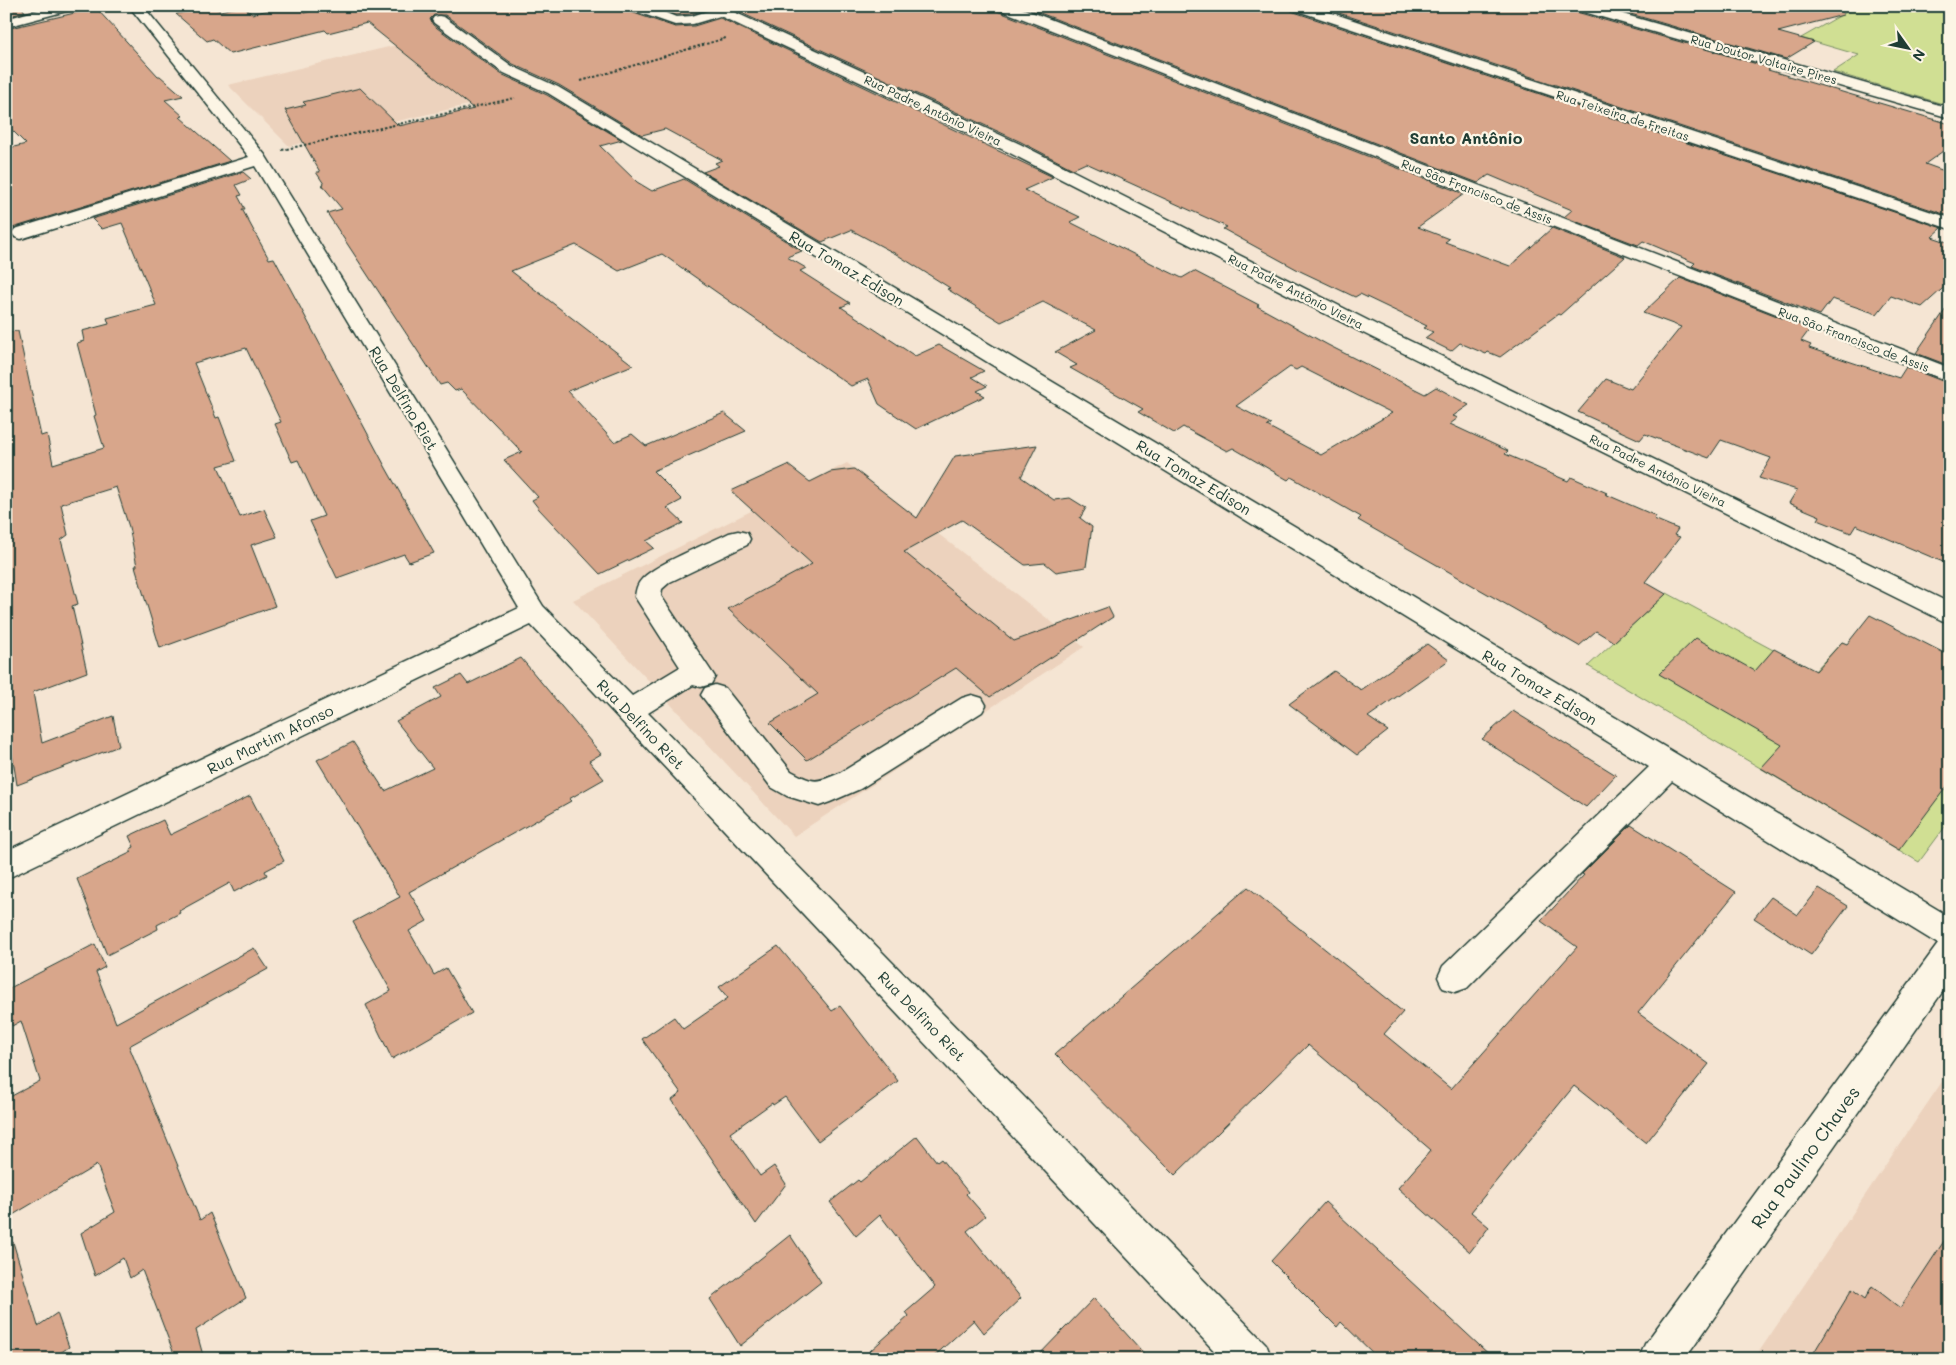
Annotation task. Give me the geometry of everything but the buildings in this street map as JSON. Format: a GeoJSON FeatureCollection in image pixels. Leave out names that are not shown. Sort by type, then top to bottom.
{"type":"FeatureCollection","features":[{"type":"Feature","properties":{"kind":"street","name":"Rua Delfino Riet"},"geometry":{"type":"LineString","coordinates":[[136,6],[259,159],[534,612],[1251,1359]]}},
{"type":"Feature","properties":{"kind":"street","name":"Rua Padre Antônio Vieira"},"geometry":{"type":"LineString","coordinates":[[634,6],[675,21],[693,20],[730,9],[1014,148],[1370,329],[1950,614]]}},
{"type":"Feature","properties":{"kind":"street","name":"Rua São Francisco de Assis"},"geometry":{"type":"LineString","coordinates":[[1003,6],[1950,376]]}},
{"type":"Feature","properties":{"kind":"street","name":"Rua Teixeira de Freitas"},"geometry":{"type":"LineString","coordinates":[[1297,6],[1950,224]]}},
{"type":"Feature","properties":{"kind":"street","name":"Rua Doutor Voltaire Pires"},"geometry":{"type":"LineString","coordinates":[[1579,6],[1950,113]]}},
{"type":"Feature","properties":{"kind":"street"},"geometry":{"type":"LineString","coordinates":[[6,22],[64,7]]}},
{"type":"Feature","properties":{"kind":"street","name":"Rua Tomaz Edison"},"geometry":{"type":"LineString","coordinates":[[439,20],[511,73],[531,83],[553,90],[1950,934]]}},
{"type":"Feature","properties":{"kind":"street"},"geometry":{"type":"LineString","coordinates":[[21,233],[259,159]]}},
{"type":"Feature","properties":{"kind":"street"},"geometry":{"type":"LineString","coordinates":[[738,539],[661,576],[650,586],[648,597],[704,681],[781,779],[797,788],[818,794],[850,781],[972,705]]}},
{"type":"Feature","properties":{"kind":"street","name":"Rua Martim Afonso"},"geometry":{"type":"LineString","coordinates":[[6,866],[534,612]]}},
{"type":"Feature","properties":{"kind":"street"},"geometry":{"type":"LineString","coordinates":[[629,711],[704,681]]}},
{"type":"Feature","properties":{"kind":"street"},"geometry":{"type":"LineString","coordinates":[[1455,977],[1669,765]]}},
{"type":"Feature","properties":{"kind":"street","name":"Rua Paulino Chaves"},"geometry":{"type":"LineString","coordinates":[[1660,1359],[1950,954]]}},
{"type":"Feature","properties":{"kind":"shaded area"},"geometry":{"type":"Polygon","coordinates":[[[397,45],[481,102],[289,146],[228,85],[397,45]]]}},
{"type":"Feature","properties":{"kind":"shaded area"},"geometry":{"type":"Polygon","coordinates":[[[847,463],[1084,647],[794,836],[573,600],[847,463]]]}},
{"type":"Feature","properties":{"kind":"shaded area"},"geometry":{"type":"Polygon","coordinates":[[[1950,1070],[1950,1359],[1754,1359],[1950,1070]]]}},
{"type":"Feature","properties":{"kind":"green space"},"geometry":{"type":"Polygon","coordinates":[[[1857,6],[1950,6],[1950,106],[1833,72],[1859,55],[1801,38],[1857,6]]]}},
{"type":"Feature","properties":{"kind":"green space"},"geometry":{"type":"Polygon","coordinates":[[[1667,593],[1814,672],[1842,642],[1950,698],[1950,820],[1919,862],[1588,666],[1667,593]]]}},
{"type":"Feature","properties":{"kind":"district","name":"Santo Antônio"},"geometry":{"type":"Point","coordinates":[1466,137]}}]}
